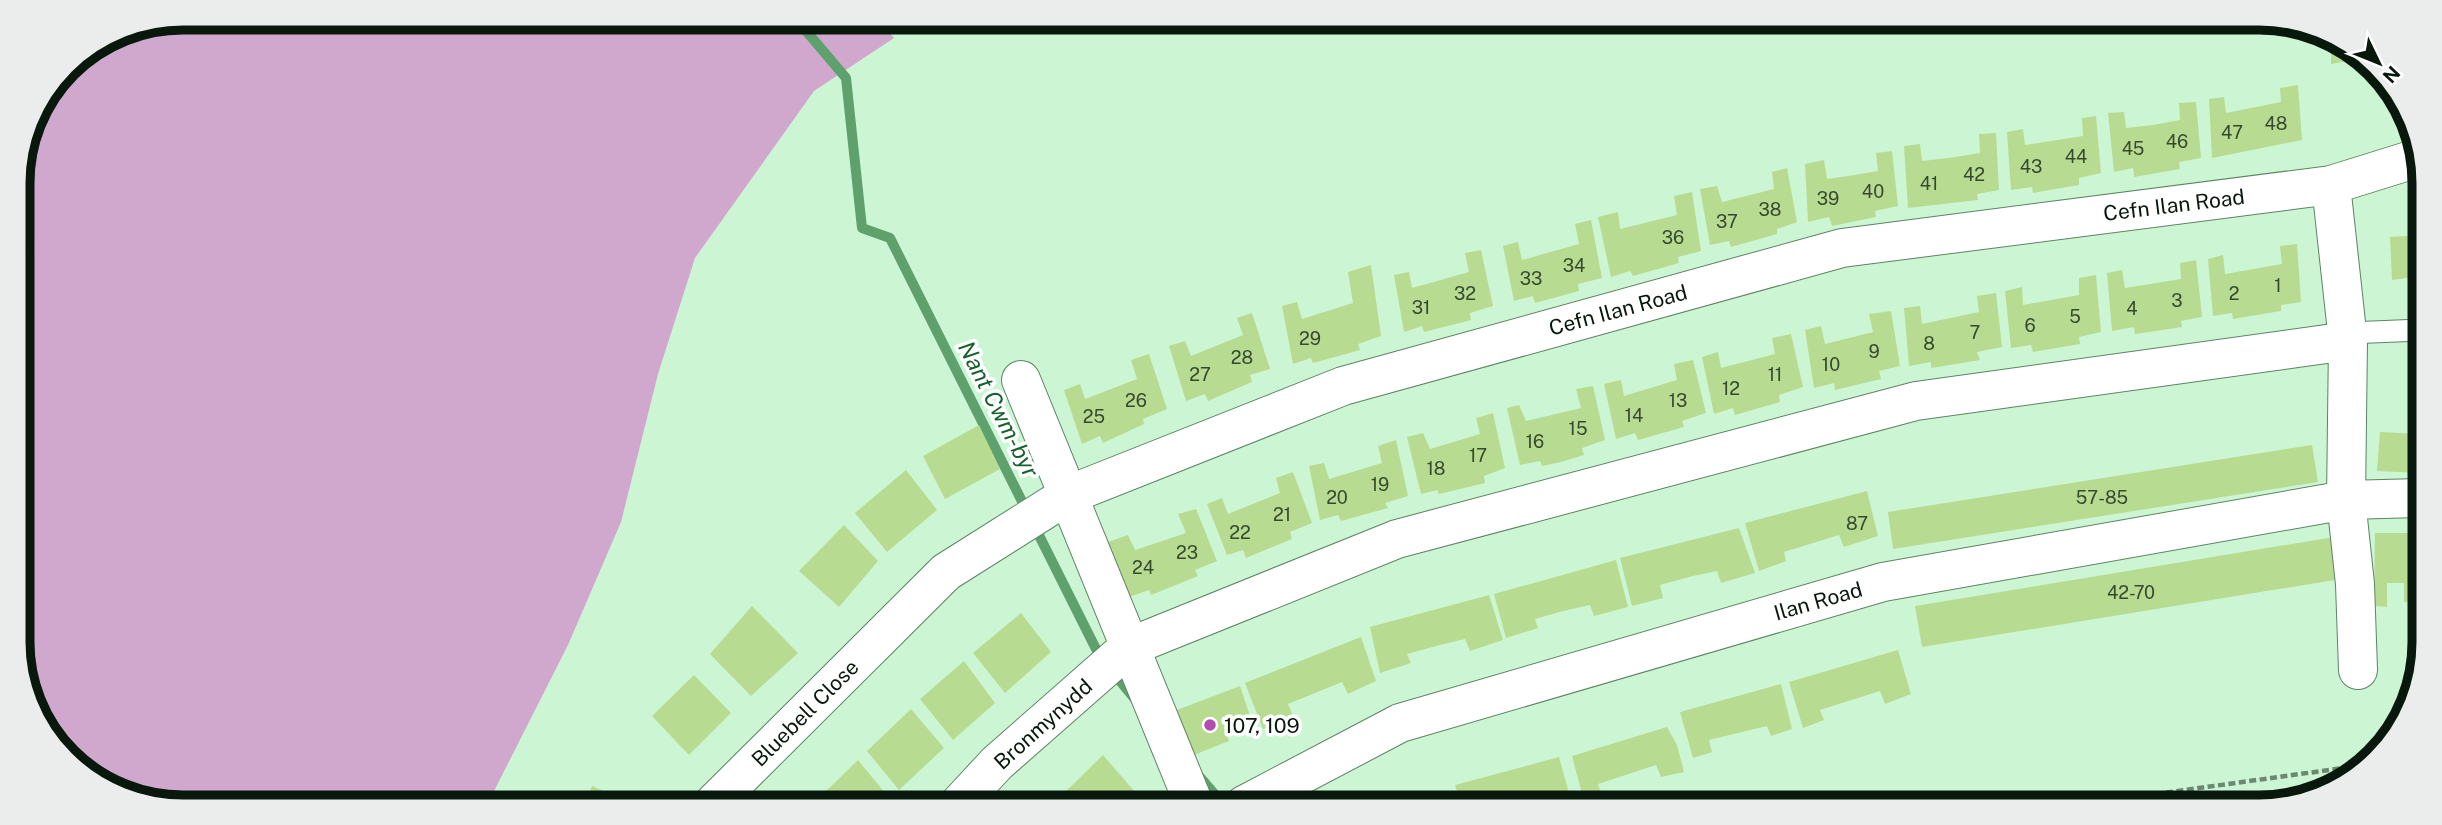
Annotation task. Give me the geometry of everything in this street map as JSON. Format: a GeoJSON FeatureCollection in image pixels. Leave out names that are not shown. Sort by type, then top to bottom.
{"type":"FeatureCollection","features":[{"type":"Feature","properties":{"kind":"street","name":"Cefn Ilan Road"},"geometry":{"type":"LineString","coordinates":[[866,653],[946,572],[1068,495],[1343,386],[1842,248],[2332,185],[2410,160]]}},
{"type":"Feature","properties":{"kind":"street"},"geometry":{"type":"LineString","coordinates":[[2332,185],[2348,337],[2346,500],[2355,584],[2358,670]]}},
{"type":"Feature","properties":{"kind":"street","name":"Bronmynydd"},"geometry":{"type":"LineString","coordinates":[[967,795],[997,763],[1129,647],[1397,539],[1916,401],[2348,337]]}},
{"type":"Feature","properties":{"kind":"street"},"geometry":{"type":"LineString","coordinates":[[1021,380],[1190,795]]}},
{"type":"Feature","properties":{"kind":"street","name":"Ilan Road"},"geometry":{"type":"LineString","coordinates":[[1261,795],[1400,723],[1883,582],[2346,500],[2412,498]]}},
{"type":"Feature","properties":{"kind":"street","name":"Bluebell Close"},"geometry":{"type":"LineString","coordinates":[[722,795],[866,653]]}},
{"type":"Feature","properties":{"kind":"lane"},"geometry":{"type":"LineString","coordinates":[[2348,337],[2412,331]]}},
{"type":"Feature","properties":{"kind":"path"},"geometry":{"type":"LineString","coordinates":[[2149,795],[2346,768]]}},
{"type":"Feature","properties":{"kind":"shaded area"},"geometry":{"type":"Polygon","coordinates":[[[173,30],[887,30],[894,38],[814,91],[695,258],[658,374],[621,522],[568,645],[492,795],[163,794],[124,784],[106,775],[68,743],[46,710],[38,691],[30,652],[30,173],[41,124],[61,90],[82,68],[106,50],[124,41],[173,30]]]}},
{"type":"Feature","properties":{"kind":"building"},"geometry":{"type":"Polygon","coordinates":[[[2331,48],[2344,55],[2344,62],[2331,64],[2331,48]]]}},
{"type":"Feature","properties":{"kind":"building"},"geometry":{"type":"Polygon","coordinates":[[[2298,85],[2302,140],[2212,158],[2209,99],[2224,97],[2226,113],[2281,102],[2280,88],[2298,85]]]}},
{"type":"Feature","properties":{"kind":"building"},"geometry":{"type":"Polygon","coordinates":[[[2196,102],[2201,158],[2179,162],[2180,169],[2134,177],[2133,168],[2114,172],[2108,113],[2124,112],[2126,128],[2153,125],[2180,120],[2179,103],[2196,102]]]}},
{"type":"Feature","properties":{"kind":"building"},"geometry":{"type":"Polygon","coordinates":[[[2096,116],[2101,173],[2079,178],[2079,185],[2033,193],[2032,187],[2011,190],[2007,132],[2023,129],[2025,145],[2083,136],[2082,118],[2096,116]]]}},
{"type":"Feature","properties":{"kind":"building"},"geometry":{"type":"Polygon","coordinates":[[[1996,133],[1999,190],[1977,194],[1978,200],[1908,208],[1904,146],[1920,144],[1922,161],[1949,158],[1980,153],[1979,134],[1996,133]]]}},
{"type":"Feature","properties":{"kind":"building"},"geometry":{"type":"Polygon","coordinates":[[[1892,151],[1898,206],[1875,211],[1876,217],[1832,226],[1829,217],[1808,222],[1805,164],[1824,160],[1827,179],[1848,176],[1878,171],[1876,153],[1892,151]]]}},
{"type":"Feature","properties":{"kind":"building"},"geometry":{"type":"Polygon","coordinates":[[[1787,168],[1797,222],[1777,229],[1777,234],[1731,247],[1729,241],[1710,245],[1700,189],[1717,186],[1722,202],[1774,189],[1772,172],[1787,168]]]}},
{"type":"Feature","properties":{"kind":"building"},"geometry":{"type":"Polygon","coordinates":[[[1692,192],[1701,251],[1678,257],[1679,263],[1633,276],[1630,271],[1611,277],[1598,217],[1618,212],[1620,229],[1677,215],[1674,196],[1692,192]]]}},
{"type":"Feature","properties":{"kind":"building"},"geometry":{"type":"Polygon","coordinates":[[[1591,220],[1602,278],[1578,284],[1579,291],[1535,303],[1533,296],[1514,301],[1503,246],[1518,242],[1522,260],[1579,244],[1575,224],[1591,220]]]}},
{"type":"Feature","properties":{"kind":"building"},"geometry":{"type":"Polygon","coordinates":[[[2412,236],[2412,277],[2392,280],[2390,237],[2412,236]]]}},
{"type":"Feature","properties":{"kind":"building"},"geometry":{"type":"Polygon","coordinates":[[[2297,244],[2301,302],[2281,305],[2281,311],[2233,319],[2232,313],[2213,316],[2208,259],[2223,255],[2225,274],[2282,264],[2280,246],[2297,244]]]}},
{"type":"Feature","properties":{"kind":"building"},"geometry":{"type":"Polygon","coordinates":[[[1481,250],[1493,306],[1470,313],[1471,320],[1424,332],[1422,326],[1404,332],[1394,275],[1409,272],[1412,288],[1469,272],[1465,253],[1481,250]]]}},
{"type":"Feature","properties":{"kind":"building"},"geometry":{"type":"Polygon","coordinates":[[[2196,260],[2202,317],[2181,321],[2182,327],[2135,334],[2134,327],[2112,331],[2107,273],[2122,270],[2125,288],[2181,279],[2180,263],[2196,260]]]}},
{"type":"Feature","properties":{"kind":"building"},"geometry":{"type":"Polygon","coordinates":[[[1371,265],[1381,336],[1358,344],[1360,350],[1313,363],[1311,358],[1293,364],[1282,306],[1297,302],[1302,319],[1353,303],[1348,272],[1371,265]]]}},
{"type":"Feature","properties":{"kind":"building"},"geometry":{"type":"Polygon","coordinates":[[[2096,275],[2101,332],[2079,337],[2080,344],[2033,352],[2031,345],[2011,348],[2005,291],[2022,287],[2023,305],[2079,295],[2079,278],[2096,275]]]}},
{"type":"Feature","properties":{"kind":"building"},"geometry":{"type":"Polygon","coordinates":[[[1996,293],[2002,347],[1977,352],[1980,360],[1931,368],[1931,362],[1909,366],[1904,308],[1920,306],[1922,324],[1979,312],[1977,296],[1996,293]]]}},
{"type":"Feature","properties":{"kind":"building"},"geometry":{"type":"Polygon","coordinates":[[[1891,311],[1900,366],[1879,371],[1881,379],[1835,390],[1834,383],[1814,388],[1805,330],[1821,326],[1825,344],[1873,332],[1869,314],[1891,311]]]}},
{"type":"Feature","properties":{"kind":"building"},"geometry":{"type":"Polygon","coordinates":[[[1252,313],[1270,369],[1250,375],[1252,382],[1208,401],[1205,394],[1186,401],[1169,346],[1185,341],[1191,356],[1243,335],[1237,318],[1252,313]]]}},
{"type":"Feature","properties":{"kind":"building"},"geometry":{"type":"Polygon","coordinates":[[[1791,334],[1803,387],[1779,395],[1780,402],[1735,415],[1733,408],[1714,414],[1702,357],[1718,352],[1721,368],[1775,354],[1772,338],[1791,334]]]}},
{"type":"Feature","properties":{"kind":"building"},"geometry":{"type":"Polygon","coordinates":[[[1149,354],[1167,409],[1143,419],[1144,424],[1103,443],[1100,436],[1082,444],[1064,390],[1080,384],[1085,399],[1137,379],[1131,360],[1149,354]]]}},
{"type":"Feature","properties":{"kind":"building"},"geometry":{"type":"Polygon","coordinates":[[[1693,360],[1706,413],[1682,421],[1684,427],[1638,440],[1635,433],[1616,439],[1604,384],[1621,380],[1624,396],[1677,380],[1674,364],[1693,360]]]}},
{"type":"Feature","properties":{"kind":"building"},"geometry":{"type":"Polygon","coordinates":[[[1593,386],[1605,440],[1582,448],[1584,455],[1561,462],[1542,466],[1540,461],[1520,465],[1507,408],[1519,405],[1526,421],[1581,408],[1576,389],[1593,386]]]}},
{"type":"Feature","properties":{"kind":"building"},"geometry":{"type":"Polygon","coordinates":[[[1493,413],[1505,468],[1484,476],[1485,483],[1439,494],[1437,490],[1421,494],[1407,437],[1423,433],[1430,449],[1480,434],[1476,418],[1493,413]]]}},
{"type":"Feature","properties":{"kind":"building"},"geometry":{"type":"Polygon","coordinates":[[[979,425],[1000,469],[945,499],[923,456],[979,425]]]}},
{"type":"Feature","properties":{"kind":"building"},"geometry":{"type":"Polygon","coordinates":[[[2380,432],[2412,434],[2412,473],[2377,471],[2380,432]]]}},
{"type":"Feature","properties":{"kind":"building"},"geometry":{"type":"Polygon","coordinates":[[[1396,440],[1408,496],[1385,503],[1388,508],[1341,521],[1338,515],[1320,520],[1309,466],[1324,463],[1329,479],[1382,463],[1378,446],[1396,440]]]}},
{"type":"Feature","properties":{"kind":"building"},"geometry":{"type":"Polygon","coordinates":[[[2312,445],[2318,482],[1893,549],[1888,512],[2312,445]]]}},
{"type":"Feature","properties":{"kind":"building"},"geometry":{"type":"Polygon","coordinates":[[[906,470],[937,510],[887,552],[855,513],[906,470]]]}},
{"type":"Feature","properties":{"kind":"building"},"geometry":{"type":"Polygon","coordinates":[[[1293,472],[1312,523],[1290,532],[1292,539],[1246,558],[1243,550],[1227,555],[1207,504],[1222,498],[1228,514],[1280,493],[1276,478],[1293,472]]]}},
{"type":"Feature","properties":{"kind":"building"},"geometry":{"type":"Polygon","coordinates":[[[1867,491],[1878,536],[1844,547],[1839,535],[1784,552],[1786,561],[1759,571],[1745,523],[1867,491]]]}},
{"type":"Feature","properties":{"kind":"building"},"geometry":{"type":"Polygon","coordinates":[[[1196,509],[1217,561],[1195,570],[1198,576],[1151,595],[1149,590],[1129,597],[1108,542],[1128,535],[1135,550],[1186,533],[1178,514],[1196,509]]]}},
{"type":"Feature","properties":{"kind":"building"},"geometry":{"type":"Polygon","coordinates":[[[844,525],[878,561],[839,607],[799,571],[844,525]]]}},
{"type":"Feature","properties":{"kind":"building"},"geometry":{"type":"Polygon","coordinates":[[[1739,528],[1755,573],[1721,583],[1717,571],[1693,576],[1660,585],[1663,598],[1632,606],[1620,558],[1739,528]]]}},
{"type":"Feature","properties":{"kind":"building"},"geometry":{"type":"Polygon","coordinates":[[[2375,533],[2412,533],[2412,602],[2404,602],[2404,583],[2387,583],[2387,607],[2374,606],[2375,533]]]}},
{"type":"Feature","properties":{"kind":"building"},"geometry":{"type":"Polygon","coordinates":[[[2340,536],[2347,578],[1922,647],[1915,606],[2340,536]]]}},
{"type":"Feature","properties":{"kind":"building"},"geometry":{"type":"Polygon","coordinates":[[[1616,560],[1628,607],[1594,616],[1590,605],[1563,611],[1535,619],[1538,628],[1506,638],[1494,594],[1616,560]]]}},
{"type":"Feature","properties":{"kind":"building"},"geometry":{"type":"Polygon","coordinates":[[[1489,595],[1503,640],[1470,651],[1465,639],[1440,645],[1407,654],[1411,663],[1380,673],[1370,627],[1489,595]]]}},
{"type":"Feature","properties":{"kind":"building"},"geometry":{"type":"Polygon","coordinates":[[[752,606],[798,653],[751,696],[710,654],[752,606]]]}},
{"type":"Feature","properties":{"kind":"building"},"geometry":{"type":"Polygon","coordinates":[[[1021,613],[1051,652],[1005,693],[973,653],[1021,613]]]}},
{"type":"Feature","properties":{"kind":"building"},"geometry":{"type":"Polygon","coordinates":[[[1361,637],[1376,681],[1348,694],[1342,682],[1288,704],[1293,716],[1263,729],[1245,683],[1361,637]]]}},
{"type":"Feature","properties":{"kind":"building"},"geometry":{"type":"Polygon","coordinates":[[[1898,650],[1911,694],[1885,704],[1880,691],[1820,710],[1824,720],[1803,728],[1789,682],[1898,650]]]}},
{"type":"Feature","properties":{"kind":"building"},"geometry":{"type":"Polygon","coordinates":[[[964,661],[995,703],[953,740],[920,699],[964,661]]]}},
{"type":"Feature","properties":{"kind":"building"},"geometry":{"type":"Polygon","coordinates":[[[694,675],[731,713],[689,755],[652,716],[694,675]]]}},
{"type":"Feature","properties":{"kind":"building"},"geometry":{"type":"Polygon","coordinates":[[[1781,684],[1792,729],[1771,736],[1767,726],[1709,740],[1712,752],[1693,758],[1680,712],[1781,684]]]}},
{"type":"Feature","properties":{"kind":"building","name":"107, 109"},"geometry":{"type":"Polygon","coordinates":[[[1240,686],[1251,719],[1225,730],[1229,741],[1194,755],[1177,710],[1240,686]]]}},
{"type":"Feature","properties":{"kind":"building"},"geometry":{"type":"Polygon","coordinates":[[[911,709],[944,748],[899,790],[867,751],[911,709]]]}},
{"type":"Feature","properties":{"kind":"building"},"geometry":{"type":"Polygon","coordinates":[[[1667,727],[1677,745],[1684,772],[1661,777],[1656,765],[1598,784],[1602,795],[1582,795],[1572,756],[1667,727]]]}},
{"type":"Feature","properties":{"kind":"building"},"geometry":{"type":"Polygon","coordinates":[[[1103,755],[1135,792],[1132,795],[1062,795],[1103,755]]]}},
{"type":"Feature","properties":{"kind":"building"},"geometry":{"type":"Polygon","coordinates":[[[1559,757],[1570,795],[1458,795],[1455,785],[1559,757]]]}},
{"type":"Feature","properties":{"kind":"building"},"geometry":{"type":"Polygon","coordinates":[[[858,760],[887,795],[822,795],[858,760]]]}},
{"type":"Feature","properties":{"kind":"building"},"geometry":{"type":"Polygon","coordinates":[[[592,786],[613,795],[588,795],[592,786]]]}},
{"type":"Feature","properties":{"kind":"building"},"geometry":{"type":"Polygon","coordinates":[[[1442,791],[1443,795],[1426,795],[1442,791]]]}},
{"type":"Feature","properties":{"kind":"waterway","name":"Nant Cwm-byr"},"geometry":{"type":"LineString","coordinates":[[805,30],[846,78],[862,228],[890,238],[1100,657],[1135,699]]}},
{"type":"Feature","properties":{"kind":"waterway","name":"Nant Cwm-byr"},"geometry":{"type":"LineString","coordinates":[[1199,776],[1215,795]]}},
{"type":"Feature","properties":{"kind":"place","name":"107, 109"},"geometry":{"type":"Point","coordinates":[1210,725]}}]}
